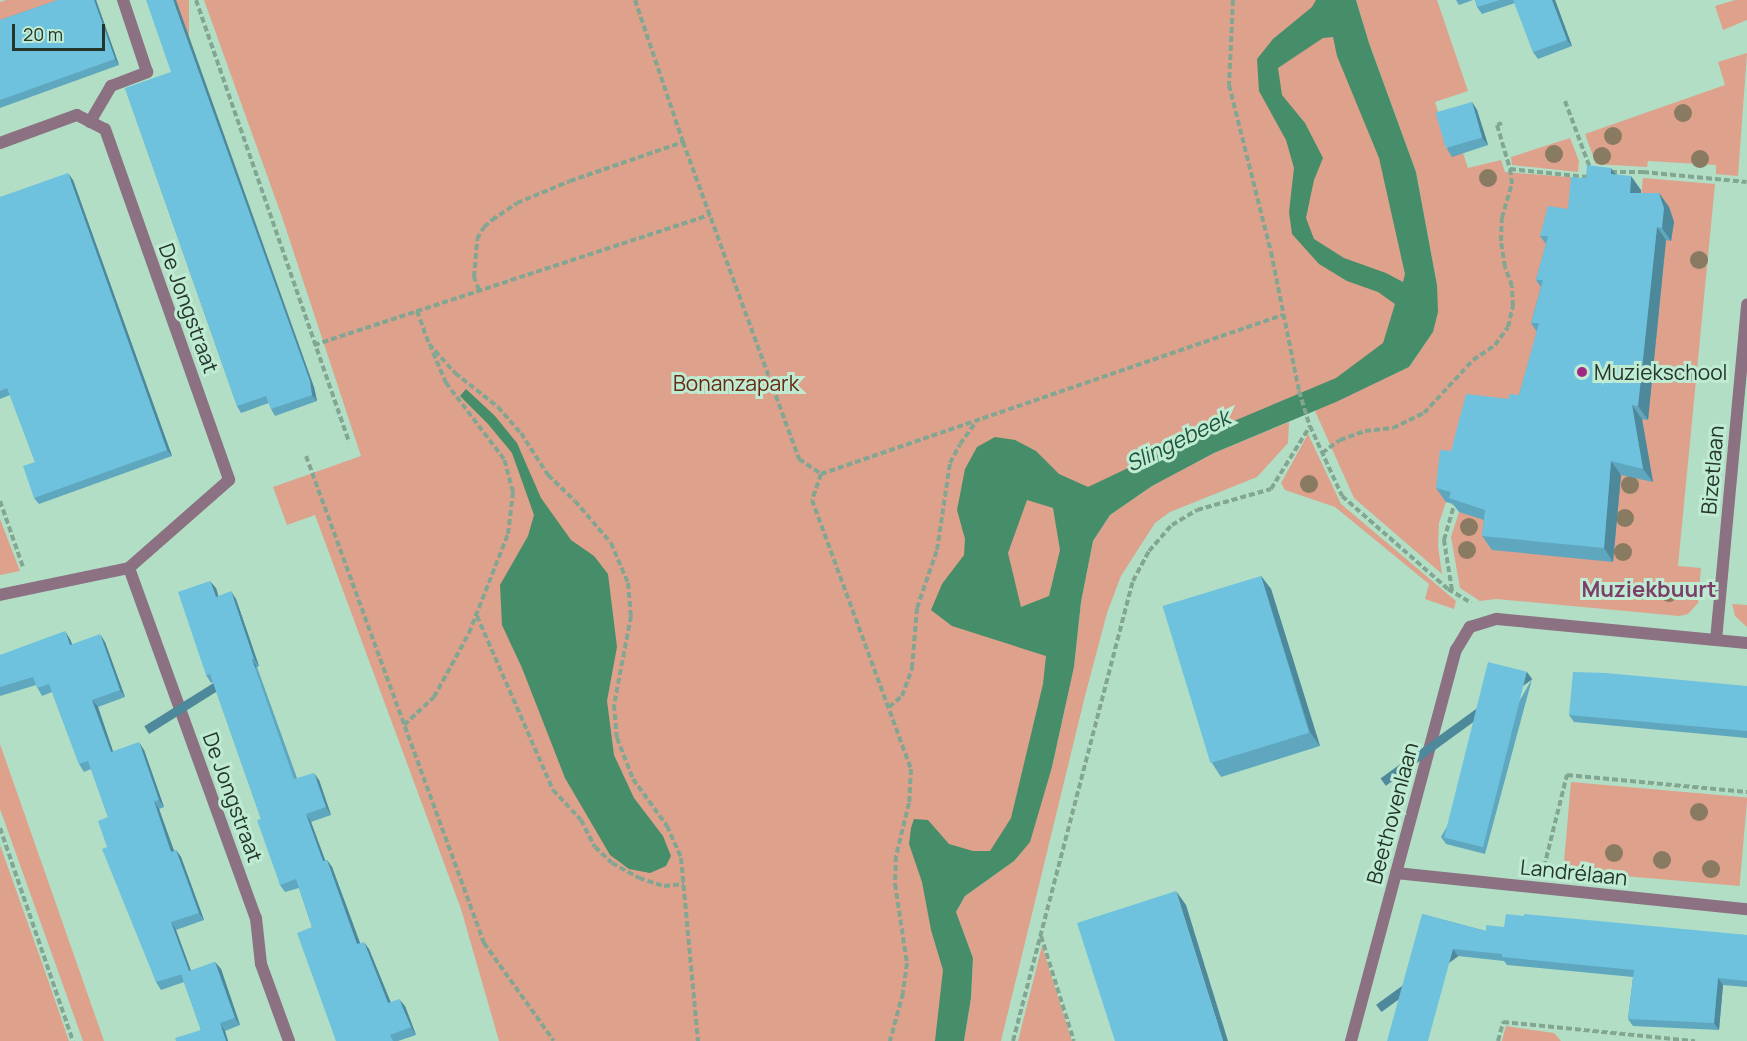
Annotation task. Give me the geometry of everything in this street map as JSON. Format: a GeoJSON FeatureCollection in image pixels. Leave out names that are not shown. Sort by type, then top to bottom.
{"type":"FeatureCollection","features":[{"type":"Feature","properties":{"kind":"street"},"geometry":{"type":"LineString","coordinates":[[0,143],[77,115],[90,122],[111,86],[147,72],[123,0]]}},
{"type":"Feature","properties":{"kind":"street","name":"De Jongstraat"},"geometry":{"type":"LineString","coordinates":[[0,595],[129,568],[229,480],[105,129],[90,122]]}},
{"type":"Feature","properties":{"kind":"street","name":"Bizetlaan"},"geometry":{"type":"LineString","coordinates":[[1716,640],[1747,304]]}},
{"type":"Feature","properties":{"kind":"street","name":"De Jongstraat"},"geometry":{"type":"LineString","coordinates":[[129,568],[256,918],[261,964],[289,1041]]}},
{"type":"Feature","properties":{"kind":"street"},"geometry":{"type":"LineString","coordinates":[[1497,619],[1747,643]]}},
{"type":"Feature","properties":{"kind":"street","name":"Beethovenlaan"},"geometry":{"type":"LineString","coordinates":[[1351,1041],[1456,650],[1470,627],[1497,619]]}},
{"type":"Feature","properties":{"kind":"street","name":"Landrélaan"},"geometry":{"type":"LineString","coordinates":[[1396,873],[1747,909]]}},
{"type":"Feature","properties":{"kind":"path"},"geometry":{"type":"LineString","coordinates":[[196,0],[349,442]]}},
{"type":"Feature","properties":{"kind":"path"},"geometry":{"type":"LineString","coordinates":[[635,0],[683,142],[799,459],[821,474]]}},
{"type":"Feature","properties":{"kind":"path"},"geometry":{"type":"LineString","coordinates":[[1233,0],[1229,85],[1271,252],[1283,315],[1292,347],[1299,391],[1310,426],[1342,496],[1452,591],[1497,619]]}},
{"type":"Feature","properties":{"kind":"path"},"geometry":{"type":"LineString","coordinates":[[1510,169],[1587,177],[1591,170],[1565,101]]}},
{"type":"Feature","properties":{"kind":"path"},"geometry":{"type":"LineString","coordinates":[[1322,453],[1340,440],[1365,431],[1393,428],[1424,413],[1473,360],[1495,345],[1508,327],[1513,306],[1512,286],[1505,267],[1501,241],[1502,218],[1512,184],[1497,125],[1502,123]]}},
{"type":"Feature","properties":{"kind":"path"},"geometry":{"type":"LineString","coordinates":[[479,290],[474,277],[477,240],[492,219],[517,203],[570,181],[683,142]]}},
{"type":"Feature","properties":{"kind":"path"},"geometry":{"type":"LineString","coordinates":[[1602,171],[1635,174],[1643,172],[1747,183]]}},
{"type":"Feature","properties":{"kind":"path"},"geometry":{"type":"LineString","coordinates":[[314,345],[710,215]]}},
{"type":"Feature","properties":{"kind":"path"},"geometry":{"type":"LineString","coordinates":[[404,724],[434,697],[477,616],[508,534],[513,492],[504,459],[446,383],[417,311]]}},
{"type":"Feature","properties":{"kind":"path"},"geometry":{"type":"LineString","coordinates":[[821,474],[1283,315]]}},
{"type":"Feature","properties":{"kind":"path"},"geometry":{"type":"LineString","coordinates":[[429,344],[455,373],[506,416],[521,433],[548,475],[575,501],[611,543],[628,583],[631,616],[614,705],[617,738],[633,778],[667,826],[681,858],[698,1041]]}},
{"type":"Feature","properties":{"kind":"path"},"geometry":{"type":"LineString","coordinates":[[889,707],[902,696],[912,668],[917,608],[937,550],[950,463],[960,444],[977,422]]}},
{"type":"Feature","properties":{"kind":"path"},"geometry":{"type":"LineString","coordinates":[[1013,1041],[1133,581],[1149,551],[1172,525],[1197,510],[1272,489],[1310,426]]}},
{"type":"Feature","properties":{"kind":"path"},"geometry":{"type":"LineString","coordinates":[[306,456],[484,943],[554,1041]]}},
{"type":"Feature","properties":{"kind":"path"},"geometry":{"type":"LineString","coordinates":[[821,474],[812,500],[911,769],[909,803],[896,856],[895,884],[907,963],[903,993],[890,1041]]}},
{"type":"Feature","properties":{"kind":"path"},"geometry":{"type":"LineString","coordinates":[[0,501],[31,588]]}},
{"type":"Feature","properties":{"kind":"path"},"geometry":{"type":"LineString","coordinates":[[1452,591],[1444,540],[1454,504]]}},
{"type":"Feature","properties":{"kind":"path"},"geometry":{"type":"LineString","coordinates":[[477,616],[553,790],[581,820],[595,847],[612,863],[639,878],[664,886],[684,884]]}},
{"type":"Feature","properties":{"kind":"path"},"geometry":{"type":"LineString","coordinates":[[1539,887],[1567,775],[1747,792]]}},
{"type":"Feature","properties":{"kind":"path"},"geometry":{"type":"LineString","coordinates":[[0,828],[73,1041]]}},
{"type":"Feature","properties":{"kind":"path"},"geometry":{"type":"LineString","coordinates":[[1041,935],[1074,1041]]}},
{"type":"Feature","properties":{"kind":"path"},"geometry":{"type":"LineString","coordinates":[[1498,1041],[1503,1022],[1695,1041]]}},
{"type":"Feature","properties":{"kind":"green space"},"geometry":{"type":"Polygon","coordinates":[[[6,0],[80,0],[0,28],[0,2],[6,0]]]}},
{"type":"Feature","properties":{"kind":"green space"},"geometry":{"type":"Polygon","coordinates":[[[176,0],[189,0],[189,95],[176,95],[176,0]]]}},
{"type":"Feature","properties":{"kind":"green space","name":"Bonanzapark"},"geometry":{"type":"Polygon","coordinates":[[[204,0],[1345,0],[1422,272],[1408,338],[1334,394],[1169,464],[1091,525],[1019,832],[951,891],[956,912],[965,896],[1014,861],[1052,767],[1074,667],[1081,602],[1093,541],[1110,515],[1152,486],[1214,453],[1289,422],[1288,443],[1257,477],[1170,512],[1155,523],[1121,576],[1107,613],[1085,696],[1001,1041],[964,1041],[971,998],[973,958],[956,913],[953,1041],[499,1041],[461,909],[315,515],[287,525],[273,487],[361,456],[282,217],[204,0]]]}},
{"type":"Feature","properties":{"kind":"green space"},"geometry":{"type":"Polygon","coordinates":[[[1356,0],[1437,0],[1468,91],[1435,102],[1452,156],[1463,153],[1468,168],[1501,160],[1505,172],[1582,178],[1640,207],[1643,178],[1715,184],[1678,566],[1701,568],[1698,603],[1688,614],[1679,616],[1496,599],[1480,601],[1460,588],[1451,537],[1459,512],[1568,417],[1446,502],[1439,523],[1438,546],[1442,574],[1354,498],[1315,411],[1409,367],[1433,332],[1437,285],[1416,172],[1369,43],[1356,0]]]}},
{"type":"Feature","properties":{"kind":"green space"},"geometry":{"type":"Polygon","coordinates":[[[1735,0],[1747,0],[1747,20],[1723,30],[1715,6],[1735,0]]]}},
{"type":"Feature","properties":{"kind":"green space"},"geometry":{"type":"Polygon","coordinates":[[[1747,53],[1738,176],[1716,174],[1716,165],[1648,161],[1647,167],[1596,164],[1585,134],[1725,85],[1718,62],[1747,53]]]}},
{"type":"Feature","properties":{"kind":"green space"},"geometry":{"type":"Polygon","coordinates":[[[1570,138],[1579,161],[1578,172],[1512,165],[1511,157],[1570,138]]]}},
{"type":"Feature","properties":{"kind":"green space"},"geometry":{"type":"Polygon","coordinates":[[[1308,434],[1341,504],[1456,601],[1454,609],[1425,599],[1429,584],[1335,507],[1285,490],[1281,483],[1308,434]]]}},
{"type":"Feature","properties":{"kind":"green space"},"geometry":{"type":"Polygon","coordinates":[[[0,519],[20,571],[0,575],[0,519]]]}},
{"type":"Feature","properties":{"kind":"green space"},"geometry":{"type":"Polygon","coordinates":[[[1732,604],[1747,605],[1747,627],[1735,616],[1732,604]]]}},
{"type":"Feature","properties":{"kind":"green space"},"geometry":{"type":"Polygon","coordinates":[[[0,744],[104,1041],[83,1041],[0,809],[0,744]]]}},
{"type":"Feature","properties":{"kind":"green space"},"geometry":{"type":"Polygon","coordinates":[[[1571,782],[1747,797],[1740,886],[1563,871],[1571,782]]]}},
{"type":"Feature","properties":{"kind":"green space"},"geometry":{"type":"Polygon","coordinates":[[[0,845],[47,977],[69,1041],[0,1041],[0,845]]]}},
{"type":"Feature","properties":{"kind":"green space"},"geometry":{"type":"Polygon","coordinates":[[[1042,946],[1072,1041],[1018,1041],[1042,946]]]}},
{"type":"Feature","properties":{"kind":"green space"},"geometry":{"type":"Polygon","coordinates":[[[1506,1026],[1554,1033],[1561,1041],[1502,1041],[1506,1026]]]}},
{"type":"Feature","properties":{"kind":"shaded area"},"geometry":{"type":"Polygon","coordinates":[[[1316,0],[1356,0],[1369,43],[1416,172],[1437,285],[1438,312],[1433,332],[1409,367],[1336,402],[1214,453],[1152,486],[1110,515],[1093,541],[1081,602],[1074,667],[1052,767],[1030,842],[1014,861],[965,896],[956,912],[973,958],[971,998],[964,1041],[935,1041],[943,970],[931,930],[922,882],[909,844],[911,828],[914,819],[928,820],[949,844],[973,851],[990,851],[1011,818],[1043,684],[1046,656],[952,626],[931,610],[942,584],[964,555],[965,539],[957,510],[965,469],[977,447],[995,437],[1015,440],[1036,451],[1059,474],[1088,487],[1179,444],[1336,378],[1383,343],[1395,304],[1378,292],[1347,281],[1319,264],[1292,234],[1289,212],[1294,168],[1286,140],[1259,91],[1257,59],[1273,39],[1312,7],[1316,0]],[[1333,37],[1323,38],[1278,68],[1282,95],[1305,123],[1323,158],[1314,180],[1306,218],[1314,239],[1344,258],[1386,273],[1403,282],[1405,274],[1379,158],[1337,56],[1333,37]],[[1027,500],[1008,553],[1021,607],[1049,596],[1060,550],[1053,508],[1027,500]]]}},
{"type":"Feature","properties":{"kind":"shaded area"},"geometry":{"type":"Polygon","coordinates":[[[466,389],[495,416],[517,443],[541,498],[571,540],[594,556],[608,574],[617,647],[607,701],[614,755],[634,798],[663,836],[671,856],[666,866],[650,873],[629,869],[610,855],[565,778],[522,668],[502,625],[500,585],[528,536],[534,515],[512,453],[488,424],[460,396],[466,389]]]}},
{"type":"Feature","properties":{"kind":"building"},"geometry":{"type":"Polygon","coordinates":[[[58,0],[94,0],[115,59],[0,100],[0,20],[58,0]]]}},
{"type":"Feature","properties":{"kind":"building"},"geometry":{"type":"Polygon","coordinates":[[[146,0],[173,0],[310,381],[312,395],[271,409],[266,396],[237,406],[125,88],[171,72],[146,0]]]}},
{"type":"Feature","properties":{"kind":"building"},"geometry":{"type":"Polygon","coordinates":[[[1475,0],[1500,0],[1477,7],[1475,0]]]}},
{"type":"Feature","properties":{"kind":"building"},"geometry":{"type":"Polygon","coordinates":[[[1513,0],[1552,0],[1567,40],[1533,52],[1513,0]]]}},
{"type":"Feature","properties":{"kind":"building"},"geometry":{"type":"Polygon","coordinates":[[[1472,102],[1482,138],[1446,148],[1435,112],[1472,102]]]}},
{"type":"Feature","properties":{"kind":"building","name":"Muziekschool"},"geometry":{"type":"Polygon","coordinates":[[[1587,165],[1611,168],[1611,174],[1631,176],[1630,193],[1659,193],[1664,208],[1662,228],[1657,227],[1638,406],[1632,405],[1643,469],[1611,461],[1604,548],[1482,536],[1485,510],[1449,498],[1451,492],[1436,488],[1440,450],[1451,451],[1466,394],[1509,399],[1509,394],[1519,395],[1539,323],[1531,323],[1543,280],[1536,280],[1548,236],[1540,236],[1548,206],[1568,209],[1571,177],[1586,178],[1587,165]]]}},
{"type":"Feature","properties":{"kind":"building"},"geometry":{"type":"Polygon","coordinates":[[[68,173],[167,450],[34,498],[23,466],[35,462],[7,388],[0,391],[0,197],[68,173]]]}},
{"type":"Feature","properties":{"kind":"building"},"geometry":{"type":"Polygon","coordinates":[[[1261,576],[1309,733],[1210,763],[1163,606],[1261,576]]]}},
{"type":"Feature","properties":{"kind":"building"},"geometry":{"type":"Polygon","coordinates":[[[210,581],[216,597],[231,591],[294,779],[314,773],[326,807],[306,814],[323,861],[327,860],[357,944],[364,942],[388,1003],[399,999],[411,1027],[390,1035],[393,1041],[336,1041],[297,933],[312,927],[296,879],[280,885],[257,820],[261,819],[210,674],[206,675],[178,592],[210,581]]]}},
{"type":"Feature","properties":{"kind":"building"},"geometry":{"type":"Polygon","coordinates":[[[65,631],[70,645],[100,634],[120,690],[92,700],[111,752],[139,742],[159,800],[154,801],[171,852],[176,850],[199,913],[171,922],[189,971],[215,962],[235,1018],[220,1023],[226,1041],[176,1041],[175,1038],[201,1030],[181,974],[156,982],[102,849],[107,847],[98,821],[108,817],[88,761],[79,764],[49,684],[37,688],[33,677],[0,687],[0,655],[65,631]]]}},
{"type":"Feature","properties":{"kind":"building"},"geometry":{"type":"Polygon","coordinates":[[[1488,662],[1527,672],[1483,847],[1444,838],[1488,662]]]}},
{"type":"Feature","properties":{"kind":"building"},"geometry":{"type":"Polygon","coordinates":[[[1573,672],[1747,686],[1747,731],[1569,715],[1573,672]]]}},
{"type":"Feature","properties":{"kind":"building"},"geometry":{"type":"Polygon","coordinates":[[[1176,891],[1223,1041],[1115,1041],[1077,923],[1176,891]]]}},
{"type":"Feature","properties":{"kind":"building"},"geometry":{"type":"Polygon","coordinates":[[[1422,914],[1486,931],[1486,925],[1504,927],[1506,914],[1524,916],[1524,914],[1747,935],[1747,981],[1718,978],[1714,1023],[1628,1019],[1634,970],[1502,957],[1502,954],[1453,949],[1428,1041],[1387,1041],[1422,914]]]}},
{"type":"Feature","properties":{"kind":"place","name":"Muziekschool"},"geometry":{"type":"Point","coordinates":[1582,372]}},
{"type":"Feature","properties":{"kind":"district","name":"Muziekbuurt"},"geometry":{"type":"Point","coordinates":[1649,590]}},
{"type":"Feature","properties":{"kind":"water label","name":"Slingebeek"},"geometry":{"type":"Point","coordinates":[1178,441]}}]}
